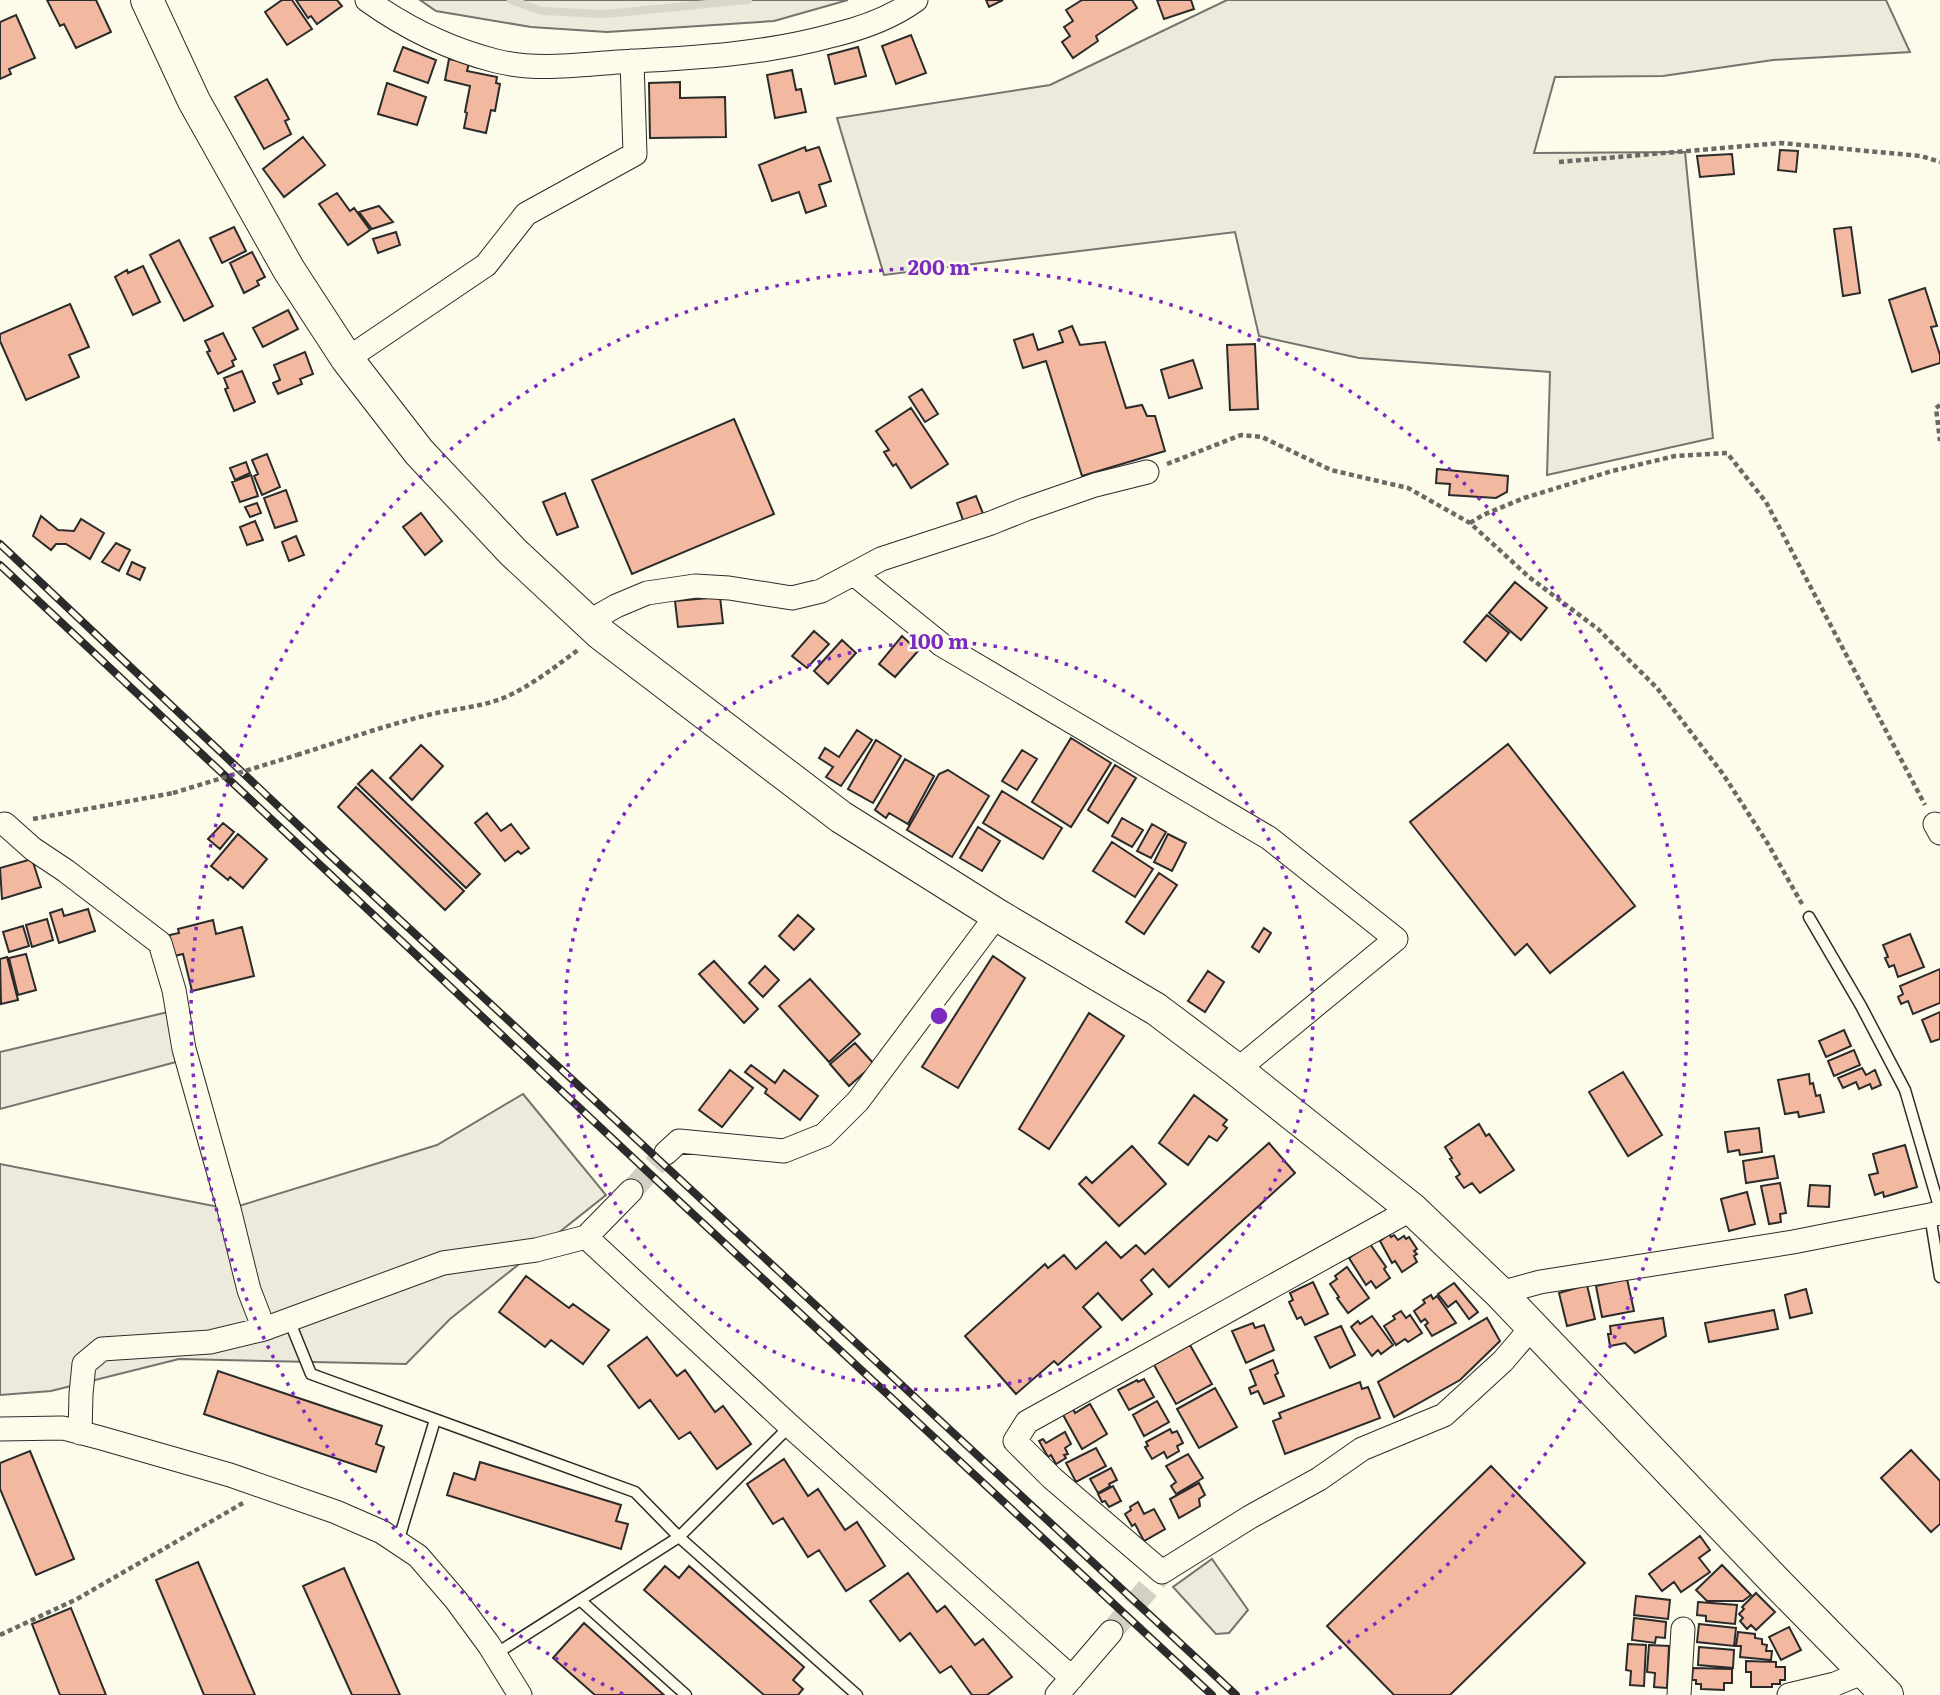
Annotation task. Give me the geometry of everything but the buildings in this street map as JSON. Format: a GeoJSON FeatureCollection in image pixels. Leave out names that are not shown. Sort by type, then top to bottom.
{"type":"FeatureCollection","features":[{"type":"Feature","properties":{"kind":"street"},"geometry":{"type":"LineString","coordinates":[[147,0],[194,101],[289,270],[347,359],[419,452],[513,552],[595,628],[841,817],[997,915],[1156,1009],[1412,1209],[1500,1293],[1887,1695]]}},
{"type":"Feature","properties":{"kind":"street"},"geometry":{"type":"LineString","coordinates":[[367,0],[387,15],[432,39],[496,61],[536,68],[715,57],[768,50],[866,27],[916,0]]}},
{"type":"Feature","properties":{"kind":"street"},"geometry":{"type":"LineString","coordinates":[[347,359],[486,265],[526,214],[635,154],[632,61]]}},
{"type":"Feature","properties":{"kind":"street"},"geometry":{"type":"LineString","coordinates":[[595,628],[616,606],[647,593],[695,586],[729,588],[792,598],[821,591],[881,559],[1095,485],[1147,472]]}},
{"type":"Feature","properties":{"kind":"street"},"geometry":{"type":"LineString","coordinates":[[854,574],[942,645],[1269,838],[1396,939],[1237,1070]]}},
{"type":"Feature","properties":{"kind":"street"},"geometry":{"type":"LineString","coordinates":[[3,824],[160,943],[174,990],[184,1049],[249,1290],[264,1329]]}},
{"type":"Feature","properties":{"kind":"street"},"geometry":{"type":"LineString","coordinates":[[666,1153],[679,1141],[784,1152],[824,1135],[858,1101],[997,915]]}},
{"type":"Feature","properties":{"kind":"street"},"geometry":{"type":"LineString","coordinates":[[80,1433],[84,1364],[102,1349],[210,1342],[264,1329],[443,1264],[536,1250],[586,1237],[631,1191]]}},
{"type":"Feature","properties":{"kind":"street"},"geometry":{"type":"LineString","coordinates":[[1412,1209],[1027,1422],[1015,1441],[1052,1478],[1162,1572],[1250,1517],[1319,1479],[1362,1449],[1444,1415],[1503,1361],[1532,1327]]}},
{"type":"Feature","properties":{"kind":"street"},"geometry":{"type":"LineString","coordinates":[[1500,1293],[1540,1282],[1793,1242],[1937,1213]]}},
{"type":"Feature","properties":{"kind":"street"},"geometry":{"type":"LineString","coordinates":[[586,1237],[790,1426],[1064,1687],[1111,1632]]}},
{"type":"Feature","properties":{"kind":"street"},"geometry":{"type":"LineString","coordinates":[[0,1429],[63,1429],[80,1433],[230,1475],[336,1512],[382,1532],[418,1556],[456,1600],[494,1654],[517,1694]]}},
{"type":"Feature","properties":{"kind":"street"},"geometry":{"type":"LineString","coordinates":[[1679,1695],[1683,1629]]}},
{"type":"Feature","properties":{"kind":"street"},"geometry":{"type":"LineString","coordinates":[[1789,1695],[1835,1684],[1864,1672]]}},
{"type":"Feature","properties":{"kind":"lane"},"geometry":{"type":"LineString","coordinates":[[1810,917],[1905,1090],[1937,1213],[1940,1277]]}},
{"type":"Feature","properties":{"kind":"lane"},"geometry":{"type":"LineString","coordinates":[[289,1320],[311,1374],[635,1492],[679,1536],[857,1695]]}},
{"type":"Feature","properties":{"kind":"lane"},"geometry":{"type":"LineString","coordinates":[[398,1542],[435,1420]]}},
{"type":"Feature","properties":{"kind":"lane"},"geometry":{"type":"LineString","coordinates":[[494,1654],[679,1536],[790,1426]]}},
{"type":"Feature","properties":{"kind":"lane"},"geometry":{"type":"LineString","coordinates":[[580,1600],[686,1695]]}},
{"type":"Feature","properties":{"kind":"path"},"geometry":{"type":"LineString","coordinates":[[1559,162],[1781,143],[1922,156],[1940,162]]}},
{"type":"Feature","properties":{"kind":"path"},"geometry":{"type":"LineString","coordinates":[[1940,405],[1936,408],[1940,441]]}},
{"type":"Feature","properties":{"kind":"path"},"geometry":{"type":"LineString","coordinates":[[1147,472],[1241,435],[1262,437],[1331,470],[1408,488],[1470,523],[1529,577],[1598,629],[1657,688],[1723,774],[1810,917]]}},
{"type":"Feature","properties":{"kind":"path"},"geometry":{"type":"LineString","coordinates":[[1470,523],[1524,498],[1612,471],[1675,456],[1727,453],[1766,502],[1938,829]]}},
{"type":"Feature","properties":{"kind":"path"},"geometry":{"type":"LineString","coordinates":[[3,824],[173,793],[376,730],[434,714],[477,707],[533,684],[595,628]]}},
{"type":"Feature","properties":{"kind":"path"},"geometry":{"type":"LineString","coordinates":[[0,1634],[77,1599],[268,1488]]}},
{"type":"Feature","properties":{"kind":"shaded area"},"geometry":{"type":"Polygon","coordinates":[[[420,0],[848,0],[774,21],[607,32],[531,27],[436,11],[420,0]]]}},
{"type":"Feature","properties":{"kind":"shaded area"},"geometry":{"type":"Polygon","coordinates":[[[1227,0],[1886,0],[1910,52],[1773,60],[1663,76],[1555,77],[1534,153],[1685,152],[1713,438],[1547,475],[1550,372],[1359,358],[1259,336],[1235,232],[884,275],[837,118],[1050,85],[1227,0]]]}},
{"type":"Feature","properties":{"kind":"shaded area"},"geometry":{"type":"Polygon","coordinates":[[[168,1012],[176,1062],[0,1109],[0,1052],[168,1012]]]}},
{"type":"Feature","properties":{"kind":"shaded area"},"geometry":{"type":"Polygon","coordinates":[[[523,1094],[606,1195],[450,1319],[406,1364],[179,1359],[51,1391],[0,1395],[0,1164],[229,1209],[437,1145],[523,1094]]]}},
{"type":"Feature","properties":{"kind":"shaded area"},"geometry":{"type":"Polygon","coordinates":[[[1212,1559],[1248,1610],[1229,1633],[1216,1634],[1173,1587],[1212,1559]]]}},
{"type":"Feature","properties":{"kind":"waterway"},"geometry":{"type":"LineString","coordinates":[[511,0],[542,11],[605,14],[748,0]]}},
{"type":"Feature","properties":{"kind":"tunnel"},"geometry":{"type":"LineString","coordinates":[[631,1191],[666,1153]]}},
{"type":"Feature","properties":{"kind":"tunnel"},"geometry":{"type":"LineString","coordinates":[[1111,1632],[1162,1572]]}},
{"type":"Feature","properties":{"kind":"railway"},"geometry":{"type":"LineString","coordinates":[[0,544],[330,855],[1236,1695]]}},
{"type":"Feature","properties":{"kind":"railway"},"geometry":{"type":"LineString","coordinates":[[0,565],[680,1202],[1212,1695]]}}]}
